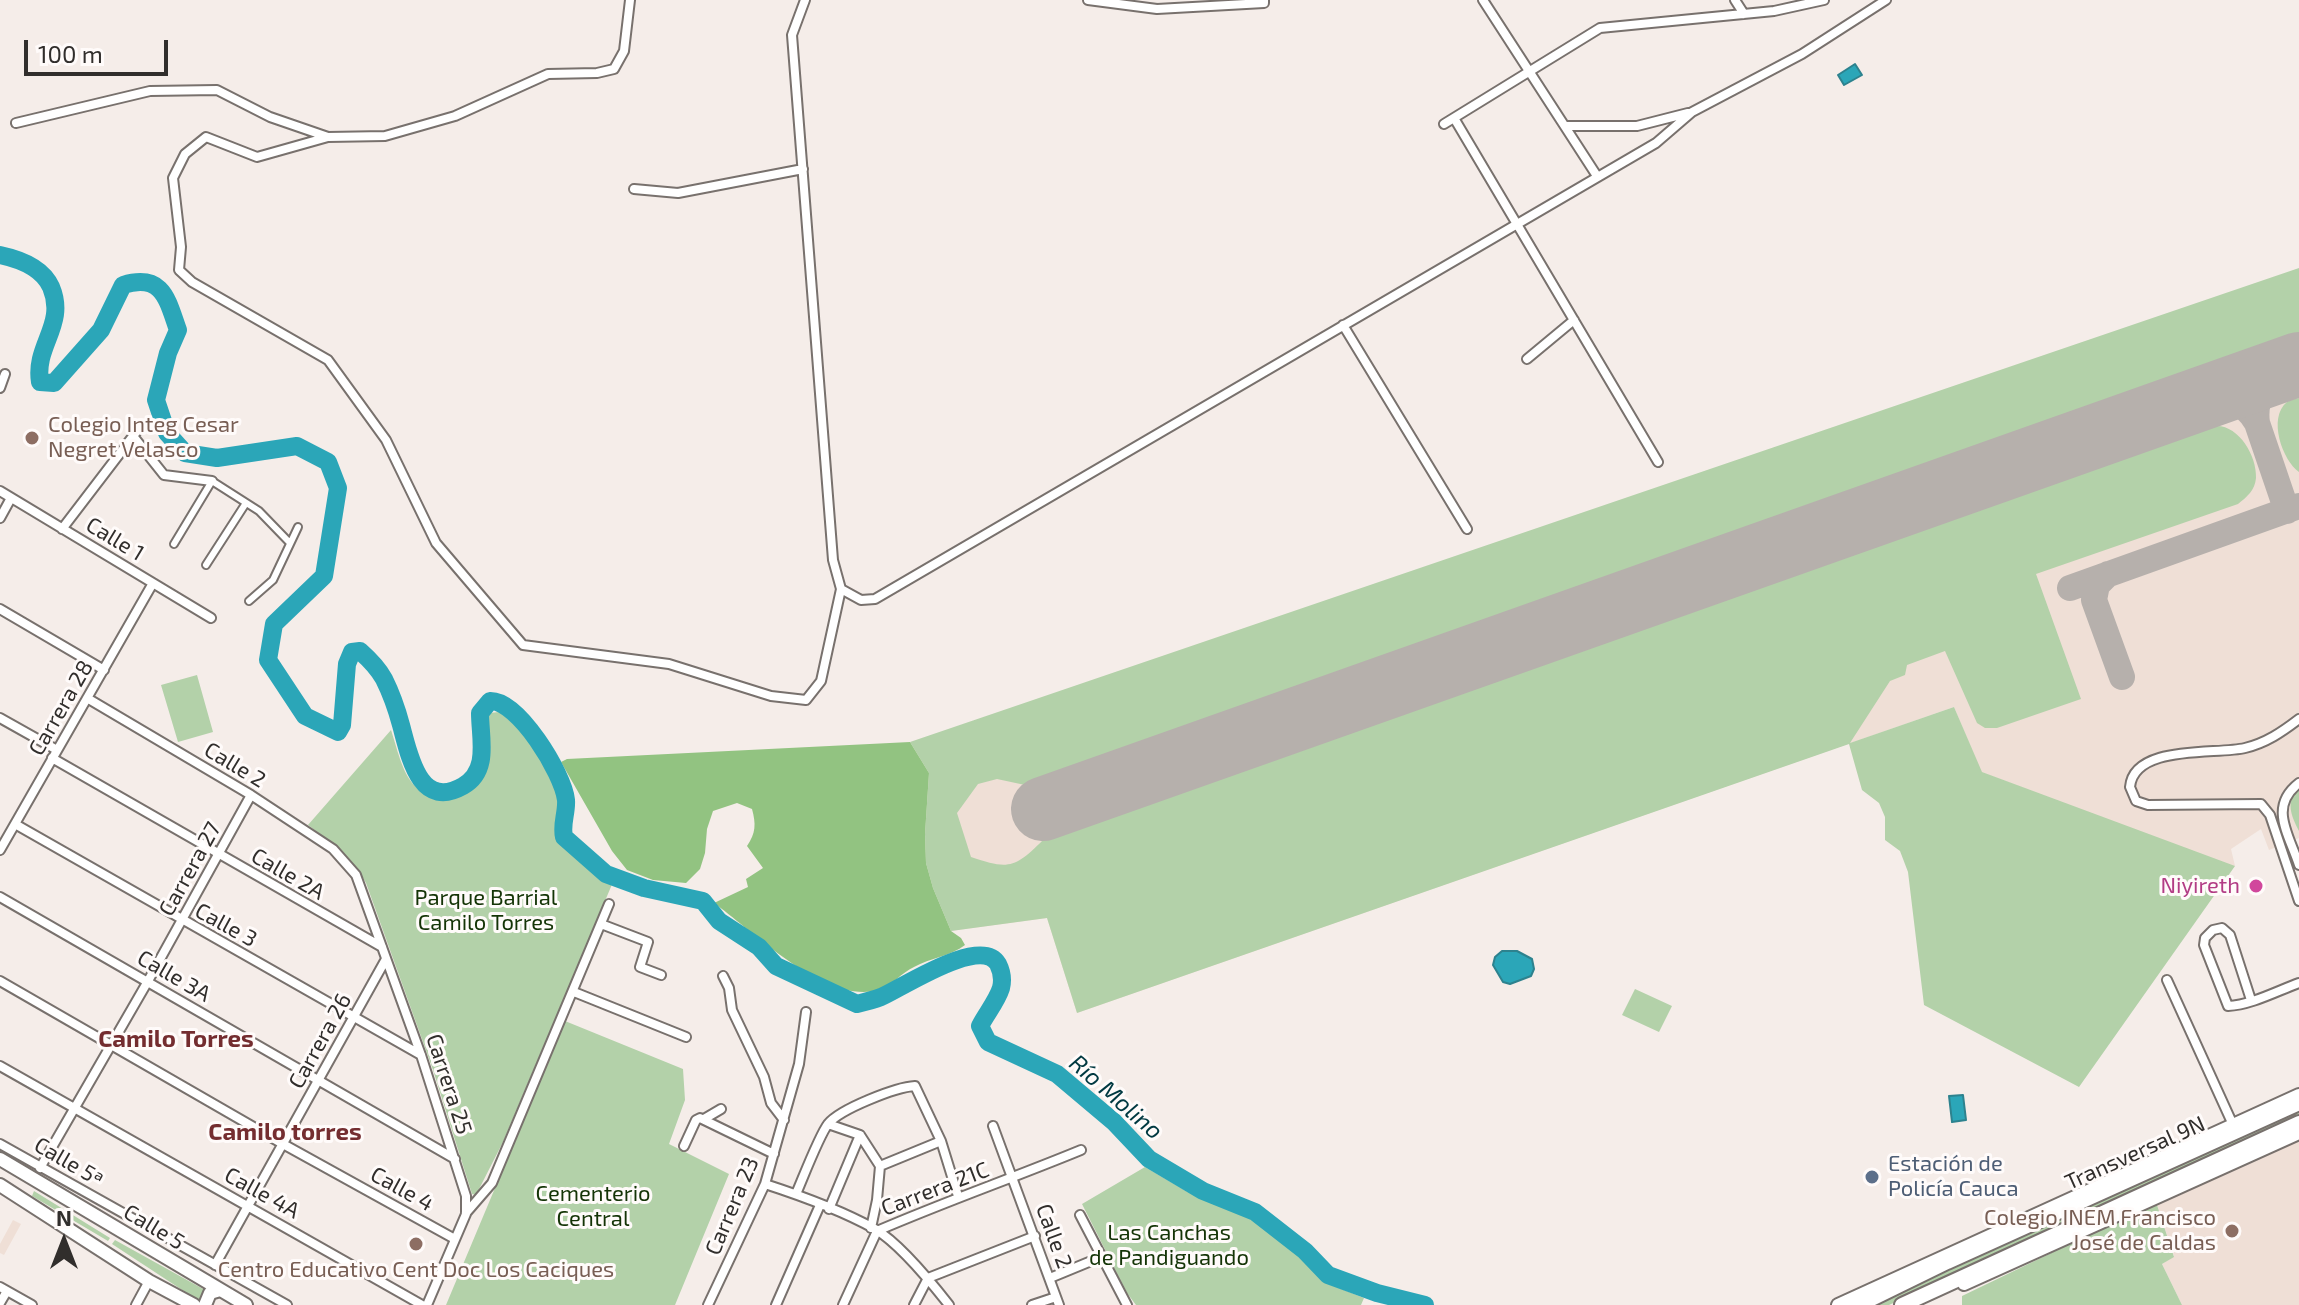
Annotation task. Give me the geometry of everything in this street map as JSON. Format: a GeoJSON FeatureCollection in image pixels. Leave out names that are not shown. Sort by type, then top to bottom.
{"type":"FeatureCollection","features":[{"type":"Feature","properties":{"kind":"main road"},"geometry":{"type":"LineString","coordinates":[[1838,1305],[2234,1128],[2299,1095]]}},
{"type":"Feature","properties":{"kind":"main road","name":"Transversal 9N"},"geometry":{"type":"LineString","coordinates":[[1859,1305],[2234,1128],[2299,1103]]}},
{"type":"Feature","properties":{"kind":"main road","name":"Transversal 9N"},"geometry":{"type":"LineString","coordinates":[[1902,1305],[2299,1123]]}},
{"type":"Feature","properties":{"kind":"main road"},"geometry":{"type":"LineString","coordinates":[[1917,1305],[2299,1133]]}},
{"type":"Feature","properties":{"kind":"main road","name":"Calle 5"},"geometry":{"type":"LineString","coordinates":[[0,1159],[246,1305]]}},
{"type":"Feature","properties":{"kind":"main road"},"geometry":{"type":"LineString","coordinates":[[0,1185],[149,1281],[194,1305]]}},
{"type":"Feature","properties":{"kind":"main road"},"geometry":{"type":"LineString","coordinates":[[205,1305],[210,1293],[220,1290]]}},
{"type":"Feature","properties":{"kind":"street"},"geometry":{"type":"LineString","coordinates":[[630,0],[624,51],[614,69],[597,73],[548,74],[455,116],[385,136],[328,137],[257,157],[206,137],[185,154],[173,178],[181,247],[179,270],[192,282],[328,360],[386,440],[436,543],[523,645],[669,664],[771,696],[806,700],[821,681],[841,589],[833,560],[792,35],[805,0]]}},
{"type":"Feature","properties":{"kind":"street"},"geometry":{"type":"LineString","coordinates":[[1088,0],[1157,9],[1264,3],[1264,0]]}},
{"type":"Feature","properties":{"kind":"street"},"geometry":{"type":"LineString","coordinates":[[1483,0],[1597,176]]}},
{"type":"Feature","properties":{"kind":"street"},"geometry":{"type":"LineString","coordinates":[[1735,0],[1744,14]]}},
{"type":"Feature","properties":{"kind":"street"},"geometry":{"type":"LineString","coordinates":[[1444,124],[1600,28],[1774,11],[1824,0]]}},
{"type":"Feature","properties":{"kind":"street"},"geometry":{"type":"LineString","coordinates":[[841,589],[861,600],[875,599],[1656,143],[1692,112],[1802,54],[1886,0]]}},
{"type":"Feature","properties":{"kind":"street"},"geometry":{"type":"LineString","coordinates":[[16,123],[150,91],[217,90],[270,117],[328,137]]}},
{"type":"Feature","properties":{"kind":"street"},"geometry":{"type":"LineString","coordinates":[[1565,126],[1637,126],[1692,112]]}},
{"type":"Feature","properties":{"kind":"street"},"geometry":{"type":"LineString","coordinates":[[1454,118],[1658,462]]}},
{"type":"Feature","properties":{"kind":"street"},"geometry":{"type":"LineString","coordinates":[[634,189],[678,193],[803,169]]}},
{"type":"Feature","properties":{"kind":"street"},"geometry":{"type":"LineString","coordinates":[[1527,359],[1574,320]]}},
{"type":"Feature","properties":{"kind":"street"},"geometry":{"type":"LineString","coordinates":[[1343,325],[1467,529]]}},
{"type":"Feature","properties":{"kind":"street"},"geometry":{"type":"LineString","coordinates":[[0,388],[5,374]]}},
{"type":"Feature","properties":{"kind":"street"},"geometry":{"type":"LineString","coordinates":[[62,529],[140,427]]}},
{"type":"Feature","properties":{"kind":"street"},"geometry":{"type":"LineString","coordinates":[[133,436],[164,475],[212,481],[259,511],[289,542]]}},
{"type":"Feature","properties":{"kind":"street"},"geometry":{"type":"LineString","coordinates":[[174,544],[212,481]]}},
{"type":"Feature","properties":{"kind":"street","name":"Calle 1"},"geometry":{"type":"LineString","coordinates":[[0,491],[211,618]]}},
{"type":"Feature","properties":{"kind":"street"},"geometry":{"type":"LineString","coordinates":[[0,518],[11,498]]}},
{"type":"Feature","properties":{"kind":"street"},"geometry":{"type":"LineString","coordinates":[[206,565],[246,503]]}},
{"type":"Feature","properties":{"kind":"street"},"geometry":{"type":"LineString","coordinates":[[249,601],[273,580],[298,527]]}},
{"type":"Feature","properties":{"kind":"street","name":"Carrera 28"},"geometry":{"type":"LineString","coordinates":[[2,844],[153,583]]}},
{"type":"Feature","properties":{"kind":"street"},"geometry":{"type":"LineString","coordinates":[[0,609],[104,670]]}},
{"type":"Feature","properties":{"kind":"street","name":"Calle 2"},"geometry":{"type":"LineString","coordinates":[[87,698],[251,795],[333,849],[356,875]]}},
{"type":"Feature","properties":{"kind":"street","name":"Calle 2A"},"geometry":{"type":"LineString","coordinates":[[0,718],[219,855],[382,947]]}},
{"type":"Feature","properties":{"kind":"street"},"geometry":{"type":"LineString","coordinates":[[2299,719],[2271,739],[2248,748],[2175,754],[2156,760],[2138,770],[2130,782],[2133,798],[2148,805],[2261,804],[2270,815],[2299,901]]}},
{"type":"Feature","properties":{"kind":"street"},"geometry":{"type":"LineString","coordinates":[[2299,783],[2287,794],[2281,812],[2297,850],[2299,865]]}},
{"type":"Feature","properties":{"kind":"street","name":"Carrera 27"},"geometry":{"type":"LineString","coordinates":[[40,1168],[251,795]]}},
{"type":"Feature","properties":{"kind":"street","name":"Calle 3"},"geometry":{"type":"LineString","coordinates":[[15,824],[421,1055]]}},
{"type":"Feature","properties":{"kind":"street"},"geometry":{"type":"LineString","coordinates":[[2284,856],[2297,850]]}},
{"type":"Feature","properties":{"kind":"street","name":"Carrera 25"},"geometry":{"type":"LineString","coordinates":[[356,875],[455,1159],[466,1196],[466,1214]]}},
{"type":"Feature","properties":{"kind":"street","name":"Calle 3A"},"geometry":{"type":"LineString","coordinates":[[0,897],[455,1159]]}},
{"type":"Feature","properties":{"kind":"street"},"geometry":{"type":"LineString","coordinates":[[424,1305],[466,1214],[492,1183],[609,904]]}},
{"type":"Feature","properties":{"kind":"street"},"geometry":{"type":"LineString","coordinates":[[601,924],[648,942],[640,967],[661,975]]}},
{"type":"Feature","properties":{"kind":"street"},"geometry":{"type":"LineString","coordinates":[[2251,1000],[2230,935],[2222,928],[2213,930],[2205,938],[2204,945],[2225,1002],[2231,1007],[2251,1000],[2299,983]]}},
{"type":"Feature","properties":{"kind":"street","name":"Carrera 26"},"geometry":{"type":"LineString","coordinates":[[215,1265],[386,959]]}},
{"type":"Feature","properties":{"kind":"street"},"geometry":{"type":"LineString","coordinates":[[723,976],[729,988],[732,1010],[764,1077],[771,1103],[784,1120]]}},
{"type":"Feature","properties":{"kind":"street"},"geometry":{"type":"LineString","coordinates":[[2167,980],[2234,1128]]}},
{"type":"Feature","properties":{"kind":"street","name":"Calle 4"},"geometry":{"type":"LineString","coordinates":[[0,981],[453,1238]]}},
{"type":"Feature","properties":{"kind":"street"},"geometry":{"type":"LineString","coordinates":[[574,992],[686,1037]]}},
{"type":"Feature","properties":{"kind":"street","name":"Carrera 23"},"geometry":{"type":"LineString","coordinates":[[708,1305],[765,1184],[799,1064],[806,1012]]}},
{"type":"Feature","properties":{"kind":"street","name":"Calle 4A"},"geometry":{"type":"LineString","coordinates":[[0,1066],[424,1305]]}},
{"type":"Feature","properties":{"kind":"street"},"geometry":{"type":"LineString","coordinates":[[796,1194],[828,1124],[848,1111],[904,1087],[915,1086],[941,1141],[958,1196]]}},
{"type":"Feature","properties":{"kind":"street"},"geometry":{"type":"LineString","coordinates":[[684,1146],[696,1120],[721,1109]]}},
{"type":"Feature","properties":{"kind":"street"},"geometry":{"type":"LineString","coordinates":[[704,1119],[774,1154]]}},
{"type":"Feature","properties":{"kind":"street"},"geometry":{"type":"LineString","coordinates":[[828,1124],[860,1135],[880,1166],[874,1229]]}},
{"type":"Feature","properties":{"kind":"street","name":"Calle 2"},"geometry":{"type":"LineString","coordinates":[[993,1126],[1057,1301]]}},
{"type":"Feature","properties":{"kind":"street"},"geometry":{"type":"LineString","coordinates":[[776,1305],[860,1135]]}},
{"type":"Feature","properties":{"kind":"street"},"geometry":{"type":"LineString","coordinates":[[880,1166],[941,1141]]}},
{"type":"Feature","properties":{"kind":"street","name":"Calle 5ª"},"geometry":{"type":"LineString","coordinates":[[0,1144],[287,1305]]}},
{"type":"Feature","properties":{"kind":"street","name":"Carrera 21C"},"geometry":{"type":"LineString","coordinates":[[843,1305],[874,1229],[1081,1150]]}},
{"type":"Feature","properties":{"kind":"street"},"geometry":{"type":"LineString","coordinates":[[765,1184],[796,1194],[874,1229],[928,1278],[949,1305]]}},
{"type":"Feature","properties":{"kind":"street"},"geometry":{"type":"LineString","coordinates":[[1080,1215],[1127,1305]]}},
{"type":"Feature","properties":{"kind":"street"},"geometry":{"type":"LineString","coordinates":[[914,1305],[928,1278],[1035,1236]]}},
{"type":"Feature","properties":{"kind":"street"},"geometry":{"type":"LineString","coordinates":[[1050,1278],[1101,1257]]}},
{"type":"Feature","properties":{"kind":"street"},"geometry":{"type":"LineString","coordinates":[[136,1305],[149,1281]]}},
{"type":"Feature","properties":{"kind":"street"},"geometry":{"type":"LineString","coordinates":[[0,1303],[3,1289],[32,1305]]}},
{"type":"Feature","properties":{"kind":"street"},"geometry":{"type":"LineString","coordinates":[[1032,1305],[1057,1301]]}},
{"type":"Feature","properties":{"kind":"shaded area"},"geometry":{"type":"Polygon","coordinates":[[[2299,269],[2299,838],[2269,850],[2261,829],[2231,849],[2235,866],[2229,866],[1981,772],[1954,707],[1077,1013],[1047,918],[951,931],[930,789],[2299,269]]]}},
{"type":"Feature","properties":{"kind":"shaded area","name":"Colegio INEM Francisco José de Caldas"},"geometry":{"type":"Polygon","coordinates":[[[2299,1139],[2299,1305],[2182,1305],[2162,1264],[2174,1256],[2157,1205],[2299,1139]]]}},
{"type":"Feature","properties":{"kind":"shaded area"},"geometry":{"type":"Polygon","coordinates":[[[13,1220],[21,1224],[4,1255],[0,1253],[0,1244],[13,1220]]]}},
{"type":"Feature","properties":{"kind":"green space"},"geometry":{"type":"Polygon","coordinates":[[[2299,268],[2299,338],[1025,785],[997,779],[978,784],[957,813],[971,857],[994,864],[1011,864],[1043,840],[2217,426],[2225,427],[2245,444],[2256,469],[2254,486],[2238,504],[2036,574],[2081,699],[1997,728],[1985,728],[1977,723],[1945,651],[1907,665],[1905,675],[1890,681],[1850,743],[1954,707],[1982,772],[2235,866],[2079,1087],[1924,1005],[1908,872],[1900,851],[1885,840],[1885,817],[1879,803],[1862,790],[1849,744],[1077,1013],[1047,918],[951,931],[926,863],[929,773],[910,742],[2299,268]]]}},
{"type":"Feature","properties":{"kind":"green space"},"geometry":{"type":"Polygon","coordinates":[[[2299,398],[2299,472],[2283,449],[2278,418],[2288,402],[2299,398]]]}},
{"type":"Feature","properties":{"kind":"green space"},"geometry":{"type":"Polygon","coordinates":[[[197,675],[213,732],[178,742],[161,685],[197,675]]]}},
{"type":"Feature","properties":{"kind":"green space","name":"Parque Barrial Camilo Torres"},"geometry":{"type":"Polygon","coordinates":[[[499,712],[529,739],[551,774],[559,799],[559,837],[596,872],[613,882],[503,1142],[476,1195],[472,1194],[433,1070],[366,883],[348,858],[308,825],[391,730],[403,766],[415,786],[435,797],[449,798],[464,793],[483,774],[487,759],[489,713],[499,712]]]}},
{"type":"Feature","properties":{"kind":"green space"},"geometry":{"type":"Polygon","coordinates":[[[910,742],[929,773],[926,863],[951,931],[965,945],[914,967],[883,988],[858,992],[836,987],[791,963],[714,903],[748,887],[746,879],[763,868],[747,846],[754,828],[752,809],[737,803],[713,811],[700,869],[686,883],[653,880],[627,870],[612,851],[561,762],[567,759],[910,742]]]}},
{"type":"Feature","properties":{"kind":"green space"},"geometry":{"type":"Polygon","coordinates":[[[2299,787],[2299,831],[2291,803],[2299,787]]]}},
{"type":"Feature","properties":{"kind":"green space"},"geometry":{"type":"Polygon","coordinates":[[[1635,989],[1672,1006],[1659,1032],[1622,1015],[1635,989]]]}},
{"type":"Feature","properties":{"kind":"green space","name":"Cementerio Central"},"geometry":{"type":"Polygon","coordinates":[[[565,1021],[683,1069],[685,1100],[669,1144],[729,1174],[675,1305],[446,1305],[565,1021]]]}},
{"type":"Feature","properties":{"kind":"green space"},"geometry":{"type":"Polygon","coordinates":[[[2299,1108],[2299,1114],[1889,1305],[1877,1305],[1997,1247],[2299,1108]]]}},
{"type":"Feature","properties":{"kind":"green space","name":"Las Canchas de Pandiguando"},"geometry":{"type":"Polygon","coordinates":[[[1145,1167],[1186,1191],[1250,1217],[1295,1252],[1324,1282],[1364,1298],[1361,1305],[1136,1305],[1082,1204],[1145,1167]]]}},
{"type":"Feature","properties":{"kind":"green space"},"geometry":{"type":"Polygon","coordinates":[[[34,1191],[110,1238],[108,1241],[32,1196],[34,1191]]]}},
{"type":"Feature","properties":{"kind":"green space"},"geometry":{"type":"Polygon","coordinates":[[[2157,1205],[2174,1257],[2162,1264],[2182,1305],[1962,1305],[1962,1296],[2157,1205]]]}},
{"type":"Feature","properties":{"kind":"green space"},"geometry":{"type":"Polygon","coordinates":[[[115,1240],[205,1290],[199,1301],[112,1244],[115,1240]]]}},
{"type":"Feature","properties":{"kind":"water"},"geometry":{"type":"Polygon","coordinates":[[[1855,64],[1862,75],[1844,85],[1838,75],[1855,64]]]}},
{"type":"Feature","properties":{"kind":"water"},"geometry":{"type":"Polygon","coordinates":[[[1502,951],[1517,951],[1532,959],[1534,969],[1531,976],[1510,984],[1503,982],[1493,965],[1495,957],[1502,951]]]}},
{"type":"Feature","properties":{"kind":"water"},"geometry":{"type":"Polygon","coordinates":[[[1963,1095],[1966,1120],[1952,1122],[1949,1096],[1963,1095]]]}},
{"type":"Feature","properties":{"kind":"waterway","name":"Río Molino"},"geometry":{"type":"LineString","coordinates":[[0,255],[36,269],[51,287],[55,313],[41,357],[40,382],[54,383],[101,330],[123,285],[147,283],[161,291],[178,330],[168,353],[156,400],[167,433],[185,453],[217,458],[297,446],[328,462],[338,488],[324,576],[274,624],[268,660],[305,716],[338,732],[342,725],[347,664],[352,652],[360,651],[387,684],[418,776],[436,791],[448,792],[463,786],[477,772],[482,753],[480,713],[490,701],[501,704],[526,725],[557,773],[566,800],[564,837],[606,874],[644,888],[703,901],[719,921],[759,947],[776,966],[857,1004],[881,997],[959,959],[989,957],[998,964],[1002,985],[980,1026],[988,1042],[1057,1074],[1114,1122],[1149,1159],[1203,1191],[1255,1212],[1305,1251],[1328,1275],[1377,1293],[1425,1305]]}},
{"type":"Feature","properties":{"kind":"taxiway"},"geometry":{"type":"LineString","coordinates":[[2257,423],[2261,394],[2280,371]]}},
{"type":"Feature","properties":{"kind":"taxiway"},"geometry":{"type":"LineString","coordinates":[[2191,402],[2229,401],[2251,414],[2257,423],[2287,511]]}},
{"type":"Feature","properties":{"kind":"taxiway"},"geometry":{"type":"LineString","coordinates":[[2070,588],[2299,506]]}},
{"type":"Feature","properties":{"kind":"taxiway"},"geometry":{"type":"LineString","coordinates":[[2108,574],[2097,585],[2094,600],[2122,677]]}},
{"type":"Feature","properties":{"kind":"runway"},"geometry":{"type":"LineString","coordinates":[[1043,809],[2299,364]]}},
{"type":"Feature","properties":{"kind":"place","name":"Colegio Integ Cesar Negret Velasco"},"geometry":{"type":"Point","coordinates":[32,438]}},
{"type":"Feature","properties":{"kind":"place","name":"Niyireth"},"geometry":{"type":"Point","coordinates":[2256,886]}},
{"type":"Feature","properties":{"kind":"place","name":"Estación de Policía Cauca"},"geometry":{"type":"Point","coordinates":[1872,1177]}},
{"type":"Feature","properties":{"kind":"place","name":"Colegio INEM Francisco José de Caldas"},"geometry":{"type":"Point","coordinates":[2232,1231]}},
{"type":"Feature","properties":{"kind":"place","name":"Centro Educativo Cent Doc Los Caciques"},"geometry":{"type":"Point","coordinates":[416,1244]}},
{"type":"Feature","properties":{"kind":"district","name":"Camilo Torres"},"geometry":{"type":"Point","coordinates":[176,1039]}},
{"type":"Feature","properties":{"kind":"district","name":"Camilo torres"},"geometry":{"type":"Point","coordinates":[285,1132]}}]}
